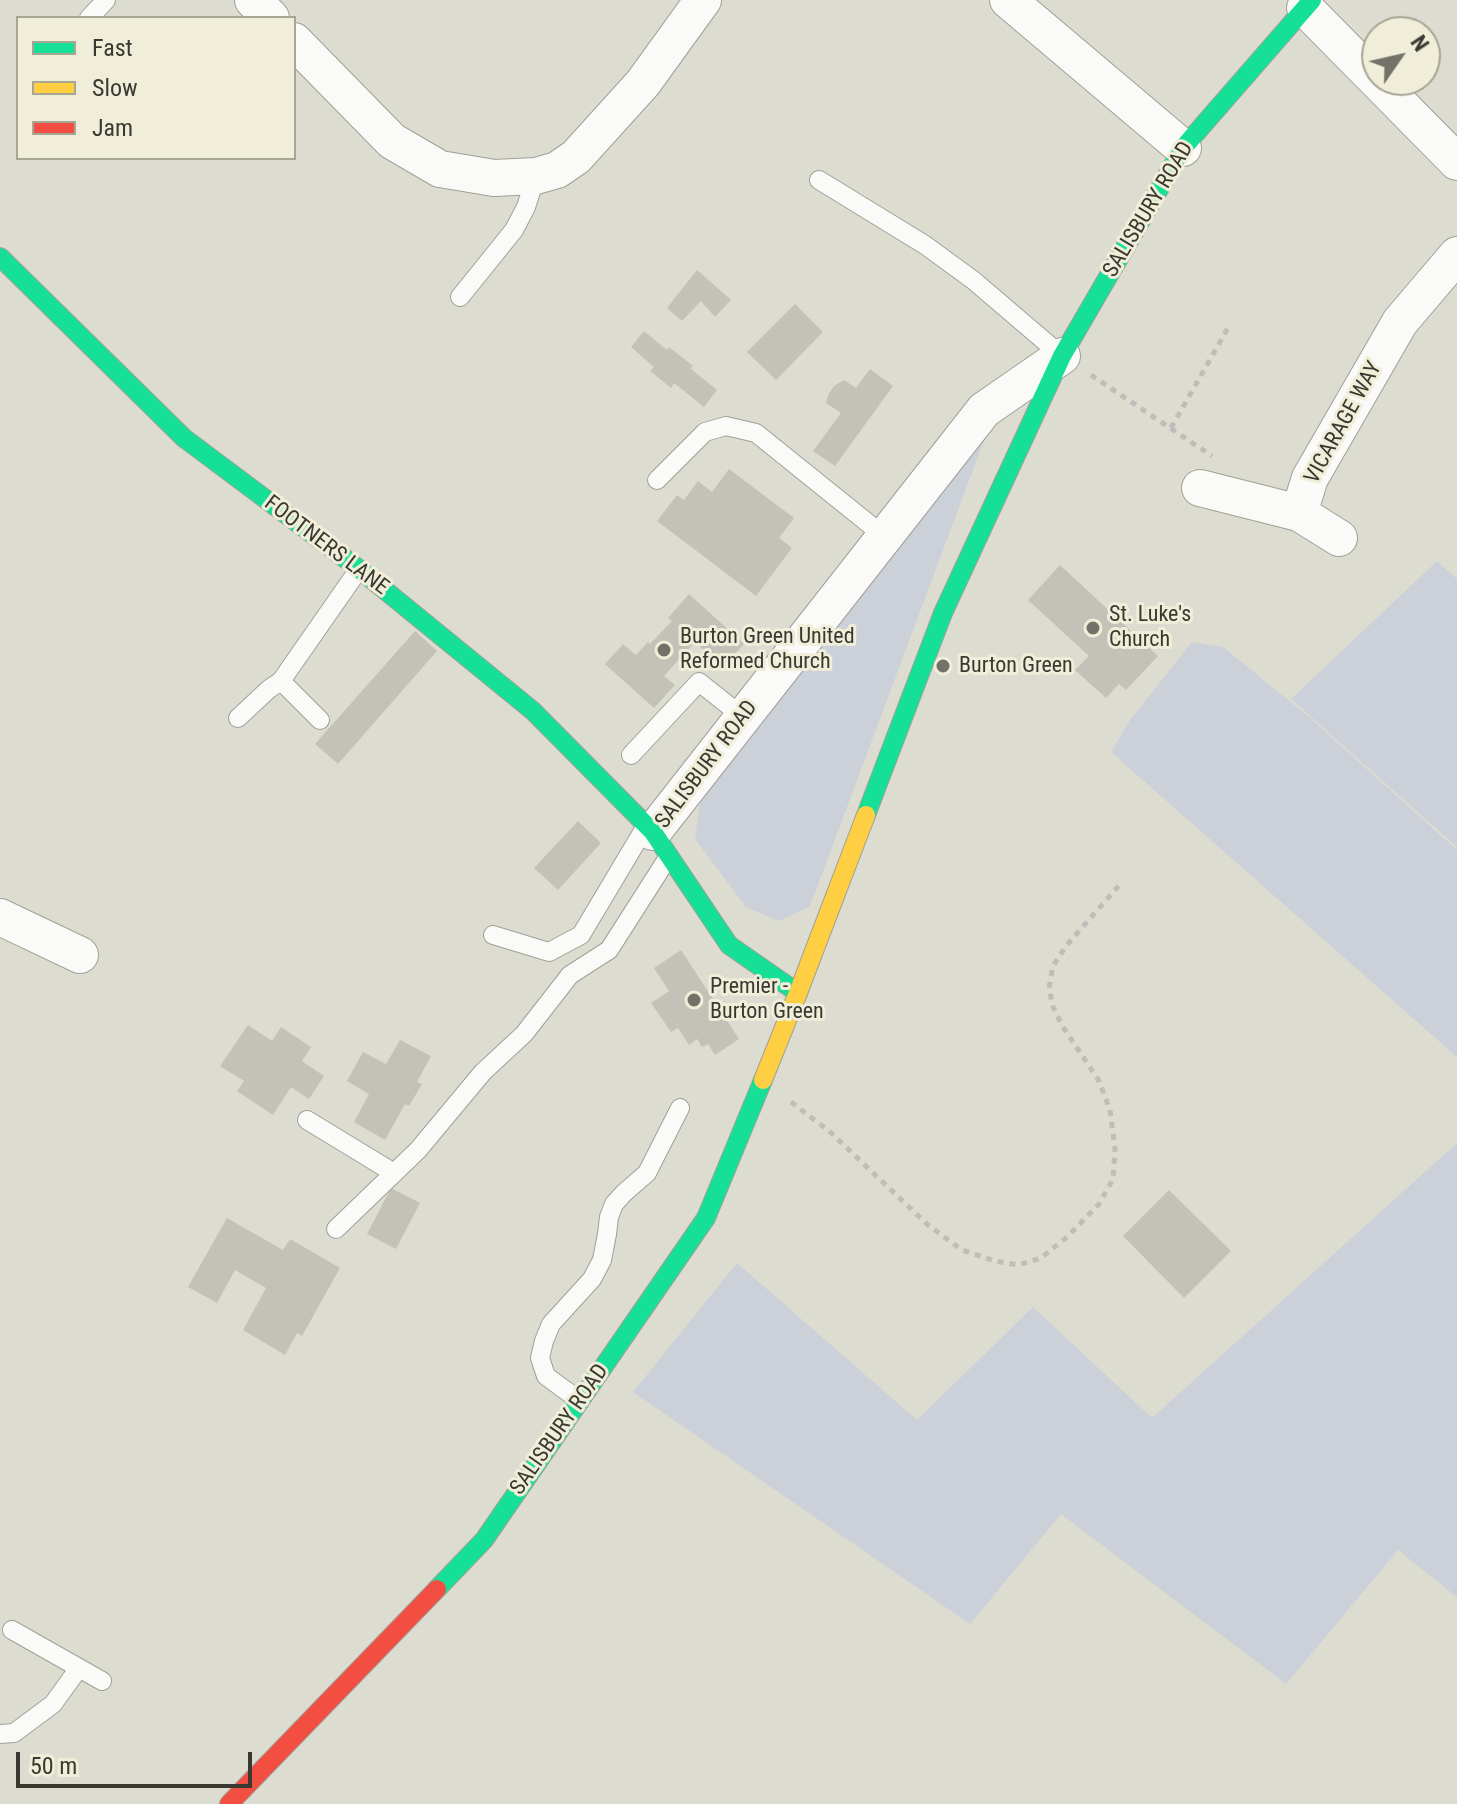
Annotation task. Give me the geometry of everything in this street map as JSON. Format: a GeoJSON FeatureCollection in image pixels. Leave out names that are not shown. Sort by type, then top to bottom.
{"type":"FeatureCollection","features":[{"type":"Feature","properties":{"kind":"street"},"geometry":{"type":"LineString","coordinates":[[253,0],[269,16]]}},
{"type":"Feature","properties":{"kind":"street"},"geometry":{"type":"LineString","coordinates":[[296,43],[392,141],[440,169],[494,178],[536,176],[557,170],[576,157],[643,83],[703,0]]}},
{"type":"Feature","properties":{"kind":"street"},"geometry":{"type":"LineString","coordinates":[[1008,0],[1183,148]]}},
{"type":"Feature","properties":{"kind":"street"},"geometry":{"type":"LineString","coordinates":[[1308,4],[1457,162]]}},
{"type":"Feature","properties":{"kind":"street","name":"SALISBURY ROAD"},"geometry":{"type":"LineString","coordinates":[[229,1804],[484,1540],[706,1218],[798,993],[943,613],[1062,356],[1183,148],[1308,4]]}},
{"type":"Feature","properties":{"kind":"street","name":"VICARAGE WAY"},"geometry":{"type":"LineString","coordinates":[[1212,475],[1299,513],[1310,478],[1400,322],[1457,255]]}},
{"type":"Feature","properties":{"kind":"street","name":"FOOTNERS LANE"},"geometry":{"type":"LineString","coordinates":[[0,257],[184,438],[359,569],[533,711],[656,838]]}},
{"type":"Feature","properties":{"kind":"street","name":"SALISBURY ROAD"},"geometry":{"type":"LineString","coordinates":[[798,993],[729,945],[656,838],[743,717],[984,410],[1062,356]]}},
{"type":"Feature","properties":{"kind":"street"},"geometry":{"type":"LineString","coordinates":[[1299,513],[1339,538]]}},
{"type":"Feature","properties":{"kind":"street"},"geometry":{"type":"LineString","coordinates":[[0,917],[80,955]]}},
{"type":"Feature","properties":{"kind":"lane"},"geometry":{"type":"LineString","coordinates":[[91,16],[106,0]]}},
{"type":"Feature","properties":{"kind":"lane"},"geometry":{"type":"LineString","coordinates":[[460,297],[514,230],[526,207],[536,176]]}},
{"type":"Feature","properties":{"kind":"lane"},"geometry":{"type":"LineString","coordinates":[[819,180],[925,245],[973,280],[1062,356]]}},
{"type":"Feature","properties":{"kind":"lane"},"geometry":{"type":"LineString","coordinates":[[657,480],[705,432],[726,426],[756,433],[884,536]]}},
{"type":"Feature","properties":{"kind":"lane"},"geometry":{"type":"LineString","coordinates":[[238,718],[281,681],[359,569]]}},
{"type":"Feature","properties":{"kind":"lane"},"geometry":{"type":"LineString","coordinates":[[281,681],[320,720]]}},
{"type":"Feature","properties":{"kind":"lane"},"geometry":{"type":"LineString","coordinates":[[631,755],[699,682],[743,717]]}},
{"type":"Feature","properties":{"kind":"lane"},"geometry":{"type":"LineString","coordinates":[[493,935],[549,952],[581,935],[656,838]]}},
{"type":"Feature","properties":{"kind":"lane"},"geometry":{"type":"LineString","coordinates":[[336,1229],[418,1150],[483,1072],[524,1034],[570,975],[609,950],[656,838]]}},
{"type":"Feature","properties":{"kind":"lane"},"geometry":{"type":"LineString","coordinates":[[580,1401],[546,1376],[540,1358],[544,1341],[551,1324],[592,1279],[602,1260],[614,1204],[647,1173],[680,1108]]}},
{"type":"Feature","properties":{"kind":"lane"},"geometry":{"type":"LineString","coordinates":[[307,1120],[394,1173]]}},
{"type":"Feature","properties":{"kind":"lane"},"geometry":{"type":"LineString","coordinates":[[12,1630],[102,1681]]}},
{"type":"Feature","properties":{"kind":"lane"},"geometry":{"type":"LineString","coordinates":[[0,1734],[14,1733],[53,1704],[79,1668]]}},
{"type":"Feature","properties":{"kind":"path"},"geometry":{"type":"LineString","coordinates":[[1171,428],[1228,328]]}},
{"type":"Feature","properties":{"kind":"path"},"geometry":{"type":"LineString","coordinates":[[1062,356],[1171,428],[1212,475]]}},
{"type":"Feature","properties":{"kind":"path"},"geometry":{"type":"LineString","coordinates":[[760,1084],[788,1100],[829,1131],[928,1225],[962,1250],[1018,1265],[1041,1258],[1099,1204],[1113,1179],[1115,1149],[1110,1110],[1099,1081],[1053,1007],[1049,988],[1053,966],[1066,946],[1122,882]]}},
{"type":"Feature","properties":{"kind":"shaded area","name":"Burton Green"},"geometry":{"type":"Polygon","coordinates":[[[992,419],[810,906],[779,921],[746,907],[695,839],[700,802],[992,419]]]}},
{"type":"Feature","properties":{"kind":"shaded area"},"geometry":{"type":"Polygon","coordinates":[[[1437,561],[1457,579],[1457,847],[1291,699],[1437,561]]]}},
{"type":"Feature","properties":{"kind":"shaded area"},"geometry":{"type":"Polygon","coordinates":[[[1192,642],[1223,647],[1309,717],[1457,850],[1457,1057],[1111,752],[1130,720],[1192,642]]]}},
{"type":"Feature","properties":{"kind":"shaded area"},"geometry":{"type":"Polygon","coordinates":[[[1457,1143],[1457,1597],[1398,1550],[1286,1684],[1061,1514],[970,1624],[633,1392],[737,1263],[917,1420],[1033,1307],[1152,1418],[1457,1143]]]}},
{"type":"Feature","properties":{"kind":"building"},"geometry":{"type":"Polygon","coordinates":[[[697,270],[731,300],[715,317],[701,301],[682,321],[667,308],[697,270]]]}},
{"type":"Feature","properties":{"kind":"building"},"geometry":{"type":"Polygon","coordinates":[[[795,304],[823,332],[776,380],[747,352],[795,304]]]}},
{"type":"Feature","properties":{"kind":"building"},"geometry":{"type":"Polygon","coordinates":[[[644,331],[693,366],[690,368],[717,390],[704,407],[674,383],[671,388],[650,371],[654,367],[631,347],[644,331]]]}},
{"type":"Feature","properties":{"kind":"building"},"geometry":{"type":"Polygon","coordinates":[[[870,369],[893,386],[835,466],[813,451],[841,413],[826,403],[828,395],[834,386],[844,380],[856,388],[870,369]]]}},
{"type":"Feature","properties":{"kind":"building"},"geometry":{"type":"Polygon","coordinates":[[[729,469],[794,518],[779,538],[792,548],[756,596],[657,521],[677,495],[684,500],[698,481],[712,492],[729,469]]]}},
{"type":"Feature","properties":{"kind":"building","name":"St. Luke's Church"},"geometry":{"type":"Polygon","coordinates":[[[1060,565],[1158,656],[1126,690],[1119,684],[1106,698],[1075,670],[1089,656],[1028,600],[1060,565]]]}},
{"type":"Feature","properties":{"kind":"building","name":"Burton Green United Reformed Church"},"geometry":{"type":"Polygon","coordinates":[[[689,594],[744,644],[723,667],[695,642],[664,676],[675,685],[654,708],[605,664],[623,644],[636,655],[648,642],[650,644],[672,621],[668,618],[689,594]]]}},
{"type":"Feature","properties":{"kind":"building"},"geometry":{"type":"Polygon","coordinates":[[[415,631],[437,651],[338,764],[315,744],[415,631]]]}},
{"type":"Feature","properties":{"kind":"building"},"geometry":{"type":"Polygon","coordinates":[[[578,821],[601,843],[558,890],[534,868],[578,821]]]}},
{"type":"Feature","properties":{"kind":"building"},"geometry":{"type":"Polygon","coordinates":[[[681,950],[739,1039],[715,1055],[708,1044],[702,1047],[697,1039],[689,1045],[678,1028],[671,1032],[651,1003],[669,991],[654,968],[681,950]]]}},
{"type":"Feature","properties":{"kind":"building"},"geometry":{"type":"Polygon","coordinates":[[[248,1025],[272,1041],[281,1027],[311,1047],[302,1061],[324,1076],[309,1099],[291,1087],[273,1115],[237,1091],[244,1081],[220,1066],[248,1025]]]}},
{"type":"Feature","properties":{"kind":"building"},"geometry":{"type":"Polygon","coordinates":[[[400,1040],[431,1056],[417,1082],[422,1084],[409,1106],[405,1104],[385,1140],[354,1122],[369,1094],[347,1081],[363,1052],[386,1064],[400,1040]]]}},
{"type":"Feature","properties":{"kind":"building"},"geometry":{"type":"Polygon","coordinates":[[[391,1188],[420,1203],[396,1249],[367,1234],[391,1188]]]}},
{"type":"Feature","properties":{"kind":"building"},"geometry":{"type":"Polygon","coordinates":[[[1169,1190],[1231,1251],[1184,1298],[1123,1236],[1169,1190]]]}},
{"type":"Feature","properties":{"kind":"building"},"geometry":{"type":"Polygon","coordinates":[[[227,1218],[283,1250],[290,1239],[340,1268],[302,1336],[297,1333],[285,1355],[243,1330],[266,1288],[235,1270],[217,1303],[188,1287],[227,1218]]]}},
{"type":"Feature","properties":{"kind":"traffic: fast"},"geometry":{"type":"LineString","coordinates":[[866,815],[943,613],[1062,356],[1183,148],[1312,0]]}},
{"type":"Feature","properties":{"kind":"traffic: fast"},"geometry":{"type":"LineString","coordinates":[[0,257],[184,438],[359,569],[533,711],[653,832],[729,945],[798,993]]}},
{"type":"Feature","properties":{"kind":"traffic: fast"},"geometry":{"type":"LineString","coordinates":[[437,1589],[484,1540],[706,1218],[763,1080]]}},
{"type":"Feature","properties":{"kind":"traffic: slow"},"geometry":{"type":"LineString","coordinates":[[763,1080],[866,815]]}},
{"type":"Feature","properties":{"kind":"traffic: jam"},"geometry":{"type":"LineString","coordinates":[[229,1804],[437,1589]]}},
{"type":"Feature","properties":{"kind":"place","name":"St. Luke's Church"},"geometry":{"type":"Point","coordinates":[1093,628]}},
{"type":"Feature","properties":{"kind":"place","name":"Burton Green United Reformed Church"},"geometry":{"type":"Point","coordinates":[664,650]}},
{"type":"Feature","properties":{"kind":"place","name":"Burton Green"},"geometry":{"type":"Point","coordinates":[943,666]}},
{"type":"Feature","properties":{"kind":"place","name":"Premier - Burton Green"},"geometry":{"type":"Point","coordinates":[694,1000]}}]}
